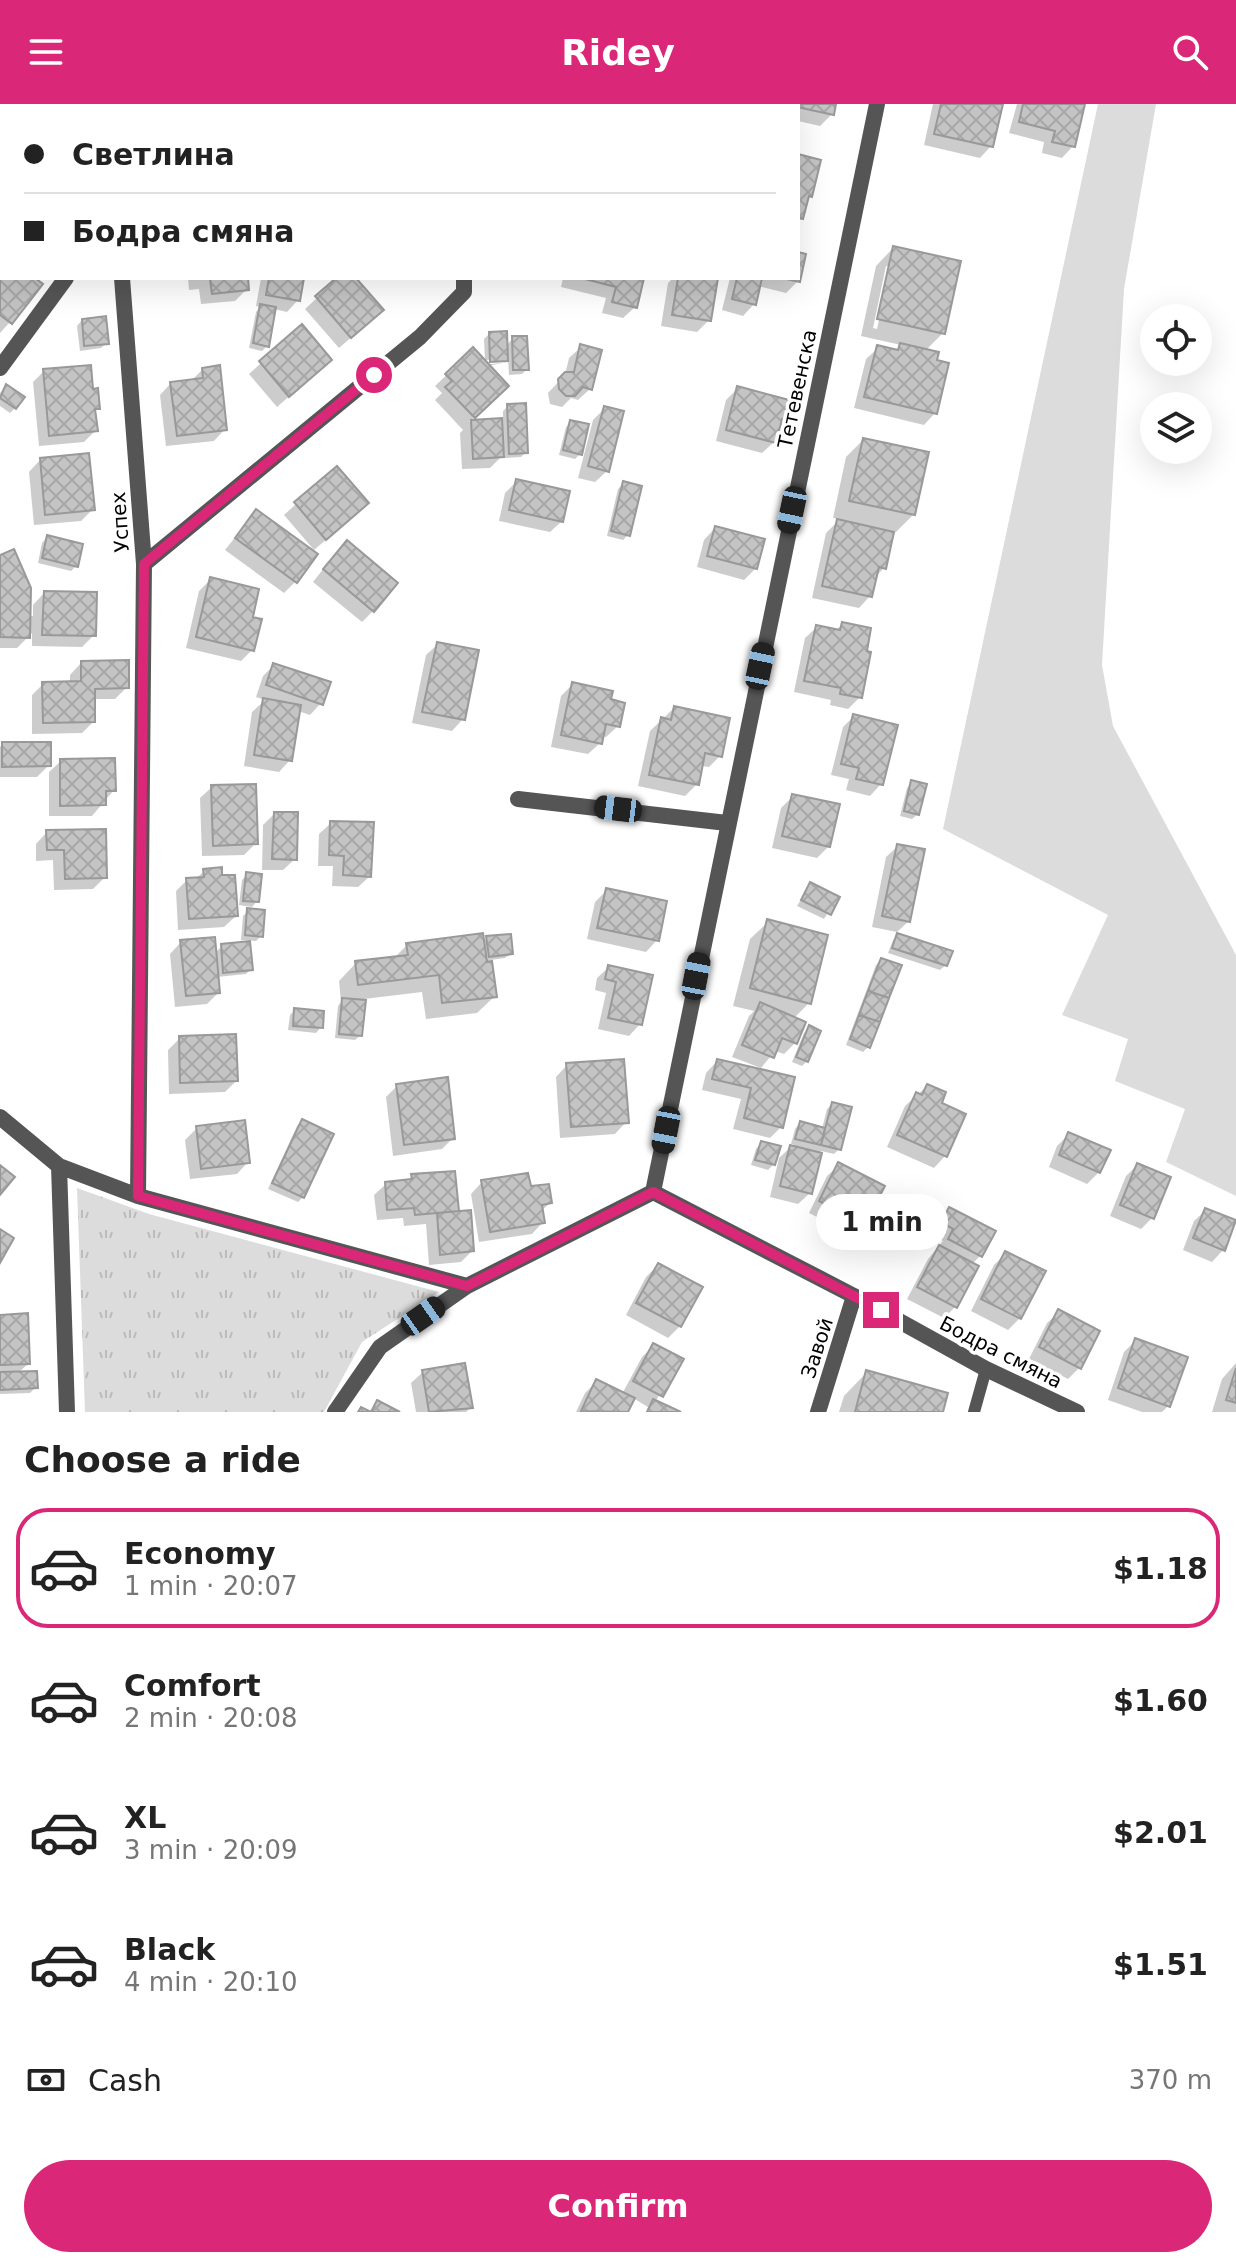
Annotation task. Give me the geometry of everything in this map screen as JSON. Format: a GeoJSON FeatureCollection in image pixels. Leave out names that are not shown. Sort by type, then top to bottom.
{"type":"FeatureCollection","features":[{"type":"Feature","properties":{"kind":"street","name":"Тетевенска"},"geometry":{"type":"LineString","coordinates":[[653,1192],[877,104]]}},
{"type":"Feature","properties":{"kind":"street"},"geometry":{"type":"LineString","coordinates":[[0,368],[65,280]]}},
{"type":"Feature","properties":{"kind":"street","name":"Успех"},"geometry":{"type":"LineString","coordinates":[[122,280],[144,564],[138,1196]]}},
{"type":"Feature","properties":{"kind":"street"},"geometry":{"type":"LineString","coordinates":[[144,564],[420,337],[464,292],[464,280]]}},
{"type":"Feature","properties":{"kind":"street"},"geometry":{"type":"LineString","coordinates":[[518,799],[727,823]]}},
{"type":"Feature","properties":{"kind":"street"},"geometry":{"type":"LineString","coordinates":[[0,1117],[59,1166],[138,1196],[467,1286]]}},
{"type":"Feature","properties":{"kind":"street"},"geometry":{"type":"LineString","coordinates":[[59,1166],[67,1412]]}},
{"type":"Feature","properties":{"kind":"street"},"geometry":{"type":"LineString","coordinates":[[335,1412],[380,1347],[467,1286],[653,1192]]}},
{"type":"Feature","properties":{"kind":"street","name":"Бодра смяна"},"geometry":{"type":"LineString","coordinates":[[653,1192],[854,1296],[986,1369],[1077,1412]]}},
{"type":"Feature","properties":{"kind":"street","name":"Завой"},"geometry":{"type":"LineString","coordinates":[[818,1412],[854,1296]]}},
{"type":"Feature","properties":{"kind":"lane"},"geometry":{"type":"LineString","coordinates":[[974,1412],[986,1369]]}},
{"type":"Feature","properties":{"kind":"green space"},"geometry":{"type":"Polygon","coordinates":[[[1098,104],[1156,104],[1124,289],[1102,665],[1113,726],[1236,955],[1236,1196],[1166,1162],[1185,1109],[1115,1081],[1128,1039],[1062,1015],[1108,915],[943,829],[1098,104]]]}},
{"type":"Feature","properties":{"kind":"green space"},"geometry":{"type":"Polygon","coordinates":[[[77,1188],[149,1214],[439,1292],[362,1342],[324,1412],[85,1412],[77,1188]]]}},
{"type":"Feature","properties":{"kind":"building"},"geometry":{"type":"Polygon","coordinates":[[[800,104],[836,104],[834,115],[800,108],[800,104]]]}},
{"type":"Feature","properties":{"kind":"building"},"geometry":{"type":"Polygon","coordinates":[[[941,104],[1003,104],[993,147],[934,134],[941,104]]]}},
{"type":"Feature","properties":{"kind":"building"},"geometry":{"type":"Polygon","coordinates":[[[1023,104],[1085,104],[1075,147],[1052,142],[1055,131],[1019,122],[1023,104]]]}},
{"type":"Feature","properties":{"kind":"building"},"geometry":{"type":"Polygon","coordinates":[[[800,155],[821,160],[803,219],[800,218],[800,155]]]}},
{"type":"Feature","properties":{"kind":"building"},"geometry":{"type":"Polygon","coordinates":[[[893,246],[961,261],[945,334],[877,319],[893,246]]]}},
{"type":"Feature","properties":{"kind":"building"},"geometry":{"type":"Polygon","coordinates":[[[800,252],[806,254],[800,282],[791,280],[800,280],[800,252]]]}},
{"type":"Feature","properties":{"kind":"building"},"geometry":{"type":"Polygon","coordinates":[[[0,280],[38,280],[43,284],[12,324],[0,315],[0,280]]]}},
{"type":"Feature","properties":{"kind":"building"},"geometry":{"type":"Polygon","coordinates":[[[210,280],[248,280],[249,290],[212,294],[210,280]]]}},
{"type":"Feature","properties":{"kind":"building"},"geometry":{"type":"Polygon","coordinates":[[[269,280],[304,280],[300,301],[266,295],[269,280]]]}},
{"type":"Feature","properties":{"kind":"building"},"geometry":{"type":"Polygon","coordinates":[[[334,280],[358,280],[384,310],[351,338],[315,296],[334,280]]]}},
{"type":"Feature","properties":{"kind":"building"},"geometry":{"type":"Polygon","coordinates":[[[589,280],[644,280],[637,308],[612,302],[616,287],[589,280]]]}},
{"type":"Feature","properties":{"kind":"building"},"geometry":{"type":"Polygon","coordinates":[[[678,280],[718,280],[711,321],[672,315],[678,280]]]}},
{"type":"Feature","properties":{"kind":"building"},"geometry":{"type":"Polygon","coordinates":[[[737,280],[762,280],[756,305],[732,299],[737,280]]]}},
{"type":"Feature","properties":{"kind":"building"},"geometry":{"type":"Polygon","coordinates":[[[260,304],[276,307],[269,347],[253,343],[260,304]]]}},
{"type":"Feature","properties":{"kind":"building"},"geometry":{"type":"Polygon","coordinates":[[[106,316],[109,344],[84,346],[82,319],[106,316]]]}},
{"type":"Feature","properties":{"kind":"building"},"geometry":{"type":"Polygon","coordinates":[[[302,324],[332,360],[289,397],[259,361],[302,324]]]}},
{"type":"Feature","properties":{"kind":"building"},"geometry":{"type":"Polygon","coordinates":[[[507,331],[508,361],[490,362],[489,332],[507,331]]]}},
{"type":"Feature","properties":{"kind":"building"},"geometry":{"type":"Polygon","coordinates":[[[512,336],[527,336],[529,370],[513,370],[512,336]]]}},
{"type":"Feature","properties":{"kind":"building"},"geometry":{"type":"Polygon","coordinates":[[[900,343],[939,352],[937,360],[949,363],[937,414],[864,397],[877,345],[898,350],[900,343]]]}},
{"type":"Feature","properties":{"kind":"building"},"geometry":{"type":"Polygon","coordinates":[[[580,344],[602,350],[592,390],[583,387],[575,396],[566,396],[559,389],[558,379],[565,372],[574,372],[580,344]]]}},
{"type":"Feature","properties":{"kind":"building"},"geometry":{"type":"Polygon","coordinates":[[[473,347],[509,386],[475,418],[445,387],[452,381],[445,374],[473,347]]]}},
{"type":"Feature","properties":{"kind":"building"},"geometry":{"type":"Polygon","coordinates":[[[91,365],[93,389],[98,388],[100,409],[95,409],[98,431],[49,436],[43,369],[91,365]]]}},
{"type":"Feature","properties":{"kind":"building"},"geometry":{"type":"Polygon","coordinates":[[[220,365],[227,430],[177,436],[170,382],[203,378],[202,368],[220,365]]]}},
{"type":"Feature","properties":{"kind":"building"},"geometry":{"type":"Polygon","coordinates":[[[6,384],[25,397],[16,409],[0,398],[6,384]]]}},
{"type":"Feature","properties":{"kind":"building"},"geometry":{"type":"Polygon","coordinates":[[[737,386],[793,401],[788,421],[782,419],[776,443],[726,430],[737,386]]]}},
{"type":"Feature","properties":{"kind":"building"},"geometry":{"type":"Polygon","coordinates":[[[526,403],[528,453],[509,454],[507,404],[526,403]]]}},
{"type":"Feature","properties":{"kind":"building"},"geometry":{"type":"Polygon","coordinates":[[[604,406],[624,411],[609,472],[588,466],[604,406]]]}},
{"type":"Feature","properties":{"kind":"building"},"geometry":{"type":"Polygon","coordinates":[[[502,418],[504,457],[473,459],[471,420],[502,418]]]}},
{"type":"Feature","properties":{"kind":"building"},"geometry":{"type":"Polygon","coordinates":[[[570,420],[589,424],[582,455],[563,450],[570,420]]]}},
{"type":"Feature","properties":{"kind":"building"},"geometry":{"type":"Polygon","coordinates":[[[863,438],[929,452],[915,515],[849,501],[863,438]]]}},
{"type":"Feature","properties":{"kind":"building"},"geometry":{"type":"Polygon","coordinates":[[[89,453],[95,510],[45,515],[40,458],[89,453]]]}},
{"type":"Feature","properties":{"kind":"building"},"geometry":{"type":"Polygon","coordinates":[[[337,466],[369,503],[326,540],[294,502],[337,466]]]}},
{"type":"Feature","properties":{"kind":"building"},"geometry":{"type":"Polygon","coordinates":[[[516,479],[570,491],[563,522],[509,510],[516,479]]]}},
{"type":"Feature","properties":{"kind":"building"},"geometry":{"type":"Polygon","coordinates":[[[623,481],[642,486],[630,536],[611,531],[623,481]]]}},
{"type":"Feature","properties":{"kind":"building"},"geometry":{"type":"Polygon","coordinates":[[[256,509],[318,554],[297,583],[235,538],[256,509]]]}},
{"type":"Feature","properties":{"kind":"building"},"geometry":{"type":"Polygon","coordinates":[[[837,519],[894,532],[886,569],[879,567],[872,597],[822,586],[837,519]]]}},
{"type":"Feature","properties":{"kind":"building"},"geometry":{"type":"Polygon","coordinates":[[[715,526],[765,539],[757,569],[707,556],[715,526]]]}},
{"type":"Feature","properties":{"kind":"building"},"geometry":{"type":"Polygon","coordinates":[[[47,535],[83,544],[78,567],[42,558],[47,535]]]}},
{"type":"Feature","properties":{"kind":"building"},"geometry":{"type":"Polygon","coordinates":[[[347,540],[398,583],[374,612],[323,569],[347,540]]]}},
{"type":"Feature","properties":{"kind":"building"},"geometry":{"type":"Polygon","coordinates":[[[14,549],[31,588],[30,638],[0,637],[0,555],[14,549]]]}},
{"type":"Feature","properties":{"kind":"building"},"geometry":{"type":"Polygon","coordinates":[[[210,577],[259,589],[253,617],[262,619],[254,651],[196,637],[210,577]]]}},
{"type":"Feature","properties":{"kind":"building"},"geometry":{"type":"Polygon","coordinates":[[[44,591],[97,592],[96,636],[42,635],[44,591]]]}},
{"type":"Feature","properties":{"kind":"building"},"geometry":{"type":"Polygon","coordinates":[[[842,622],[871,628],[867,651],[871,652],[862,698],[840,694],[841,688],[804,681],[816,625],[840,630],[842,622]]]}},
{"type":"Feature","properties":{"kind":"building"},"geometry":{"type":"Polygon","coordinates":[[[437,642],[479,650],[465,720],[422,712],[437,642]]]}},
{"type":"Feature","properties":{"kind":"building"},"geometry":{"type":"Polygon","coordinates":[[[129,660],[129,688],[95,689],[95,722],[43,723],[42,682],[81,681],[81,661],[129,660]]]}},
{"type":"Feature","properties":{"kind":"building"},"geometry":{"type":"Polygon","coordinates":[[[273,663],[331,682],[323,705],[266,685],[273,663]]]}},
{"type":"Feature","properties":{"kind":"building"},"geometry":{"type":"Polygon","coordinates":[[[572,682],[613,691],[611,699],[625,703],[620,727],[606,724],[602,744],[561,735],[572,682]]]}},
{"type":"Feature","properties":{"kind":"building"},"geometry":{"type":"Polygon","coordinates":[[[263,698],[301,705],[292,761],[254,755],[263,698]]]}},
{"type":"Feature","properties":{"kind":"building"},"geometry":{"type":"Polygon","coordinates":[[[674,706],[730,718],[722,757],[705,753],[699,785],[649,775],[661,717],[671,720],[674,706]]]}},
{"type":"Feature","properties":{"kind":"building"},"geometry":{"type":"Polygon","coordinates":[[[853,714],[898,725],[883,785],[856,779],[859,768],[841,764],[853,714]]]}},
{"type":"Feature","properties":{"kind":"building"},"geometry":{"type":"Polygon","coordinates":[[[2,742],[51,742],[51,766],[2,767],[2,742]]]}},
{"type":"Feature","properties":{"kind":"building"},"geometry":{"type":"Polygon","coordinates":[[[115,758],[116,791],[106,791],[106,805],[60,806],[60,759],[115,758]]]}},
{"type":"Feature","properties":{"kind":"building"},"geometry":{"type":"Polygon","coordinates":[[[911,780],[927,784],[919,815],[904,811],[911,780]]]}},
{"type":"Feature","properties":{"kind":"building"},"geometry":{"type":"Polygon","coordinates":[[[256,784],[258,844],[213,846],[211,785],[256,784]]]}},
{"type":"Feature","properties":{"kind":"building"},"geometry":{"type":"Polygon","coordinates":[[[792,794],[840,804],[830,847],[782,836],[792,794]]]}},
{"type":"Feature","properties":{"kind":"building"},"geometry":{"type":"Polygon","coordinates":[[[274,812],[298,812],[297,860],[272,859],[274,812]]]}},
{"type":"Feature","properties":{"kind":"building"},"geometry":{"type":"Polygon","coordinates":[[[330,821],[374,822],[371,877],[343,875],[344,856],[329,855],[330,821]]]}},
{"type":"Feature","properties":{"kind":"building"},"geometry":{"type":"Polygon","coordinates":[[[106,829],[107,878],[65,879],[64,850],[47,850],[46,830],[106,829]]]}},
{"type":"Feature","properties":{"kind":"building"},"geometry":{"type":"Polygon","coordinates":[[[897,844],[925,849],[910,922],[882,916],[897,844]]]}},
{"type":"Feature","properties":{"kind":"building"},"geometry":{"type":"Polygon","coordinates":[[[222,867],[222,875],[235,875],[238,916],[189,919],[186,878],[204,877],[203,869],[222,867]]]}},
{"type":"Feature","properties":{"kind":"building"},"geometry":{"type":"Polygon","coordinates":[[[246,872],[262,874],[259,902],[243,901],[246,872]]]}},
{"type":"Feature","properties":{"kind":"building"},"geometry":{"type":"Polygon","coordinates":[[[810,882],[840,897],[831,915],[801,900],[810,882]]]}},
{"type":"Feature","properties":{"kind":"building"},"geometry":{"type":"Polygon","coordinates":[[[606,888],[667,901],[659,941],[597,928],[606,888]]]}},
{"type":"Feature","properties":{"kind":"building"},"geometry":{"type":"Polygon","coordinates":[[[247,908],[265,910],[263,937],[245,935],[247,908]]]}},
{"type":"Feature","properties":{"kind":"building"},"geometry":{"type":"Polygon","coordinates":[[[767,919],[828,935],[811,1004],[750,988],[767,919]]]}},
{"type":"Feature","properties":{"kind":"building"},"geometry":{"type":"Polygon","coordinates":[[[483,933],[487,962],[492,961],[497,997],[442,1003],[439,975],[358,985],[355,961],[408,955],[406,943],[483,933]]]}},
{"type":"Feature","properties":{"kind":"building"},"geometry":{"type":"Polygon","coordinates":[[[897,933],[953,951],[947,966],[892,948],[897,933]]]}},
{"type":"Feature","properties":{"kind":"building"},"geometry":{"type":"Polygon","coordinates":[[[511,934],[513,954],[489,957],[486,936],[511,934]]]}},
{"type":"Feature","properties":{"kind":"building"},"geometry":{"type":"Polygon","coordinates":[[[215,937],[220,993],[186,996],[180,940],[215,937]]]}},
{"type":"Feature","properties":{"kind":"building"},"geometry":{"type":"Polygon","coordinates":[[[250,941],[253,970],[223,973],[221,944],[250,941]]]}},
{"type":"Feature","properties":{"kind":"building"},"geometry":{"type":"Polygon","coordinates":[[[881,958],[902,965],[889,998],[868,991],[881,958]]]}},
{"type":"Feature","properties":{"kind":"building"},"geometry":{"type":"Polygon","coordinates":[[[608,965],[653,975],[642,1025],[608,1018],[616,982],[605,979],[608,965]]]}},
{"type":"Feature","properties":{"kind":"building"},"geometry":{"type":"Polygon","coordinates":[[[868,991],[889,998],[880,1022],[859,1015],[868,991]]]}},
{"type":"Feature","properties":{"kind":"building"},"geometry":{"type":"Polygon","coordinates":[[[342,998],[366,1000],[362,1036],[339,1034],[342,998]]]}},
{"type":"Feature","properties":{"kind":"building"},"geometry":{"type":"Polygon","coordinates":[[[760,1002],[806,1022],[797,1044],[782,1038],[774,1058],[742,1045],[760,1002]]]}},
{"type":"Feature","properties":{"kind":"building"},"geometry":{"type":"Polygon","coordinates":[[[294,1008],[324,1011],[323,1028],[293,1026],[294,1008]]]}},
{"type":"Feature","properties":{"kind":"building"},"geometry":{"type":"Polygon","coordinates":[[[859,1015],[880,1022],[870,1048],[850,1039],[859,1015]]]}},
{"type":"Feature","properties":{"kind":"building"},"geometry":{"type":"Polygon","coordinates":[[[809,1025],[821,1031],[808,1062],[796,1057],[809,1025]]]}},
{"type":"Feature","properties":{"kind":"building"},"geometry":{"type":"Polygon","coordinates":[[[236,1034],[238,1081],[180,1083],[179,1036],[236,1034]]]}},
{"type":"Feature","properties":{"kind":"building"},"geometry":{"type":"Polygon","coordinates":[[[624,1059],[629,1123],[571,1127],[566,1063],[624,1059]]]}},
{"type":"Feature","properties":{"kind":"building"},"geometry":{"type":"Polygon","coordinates":[[[717,1059],[795,1077],[783,1128],[744,1118],[751,1088],[712,1079],[717,1059]]]}},
{"type":"Feature","properties":{"kind":"building"},"geometry":{"type":"Polygon","coordinates":[[[448,1077],[455,1139],[404,1145],[396,1084],[448,1077]]]}},
{"type":"Feature","properties":{"kind":"building"},"geometry":{"type":"Polygon","coordinates":[[[927,1084],[946,1092],[942,1103],[966,1114],[947,1157],[897,1135],[916,1092],[922,1095],[927,1084]]]}},
{"type":"Feature","properties":{"kind":"building"},"geometry":{"type":"Polygon","coordinates":[[[832,1102],[852,1107],[841,1150],[821,1145],[832,1102]]]}},
{"type":"Feature","properties":{"kind":"building"},"geometry":{"type":"Polygon","coordinates":[[[302,1119],[334,1134],[304,1198],[272,1183],[302,1119]]]}},
{"type":"Feature","properties":{"kind":"building"},"geometry":{"type":"Polygon","coordinates":[[[245,1120],[250,1163],[201,1169],[196,1126],[245,1120]]]}},
{"type":"Feature","properties":{"kind":"building"},"geometry":{"type":"Polygon","coordinates":[[[800,1121],[825,1128],[821,1145],[795,1139],[800,1121]]]}},
{"type":"Feature","properties":{"kind":"building"},"geometry":{"type":"Polygon","coordinates":[[[1068,1132],[1111,1150],[1100,1173],[1059,1155],[1068,1132]]]}},
{"type":"Feature","properties":{"kind":"building"},"geometry":{"type":"Polygon","coordinates":[[[761,1141],[781,1146],[775,1165],[755,1160],[761,1141]]]}},
{"type":"Feature","properties":{"kind":"building"},"geometry":{"type":"Polygon","coordinates":[[[790,1145],[822,1153],[812,1194],[780,1186],[790,1145]]]}},
{"type":"Feature","properties":{"kind":"building"},"geometry":{"type":"Polygon","coordinates":[[[838,1162],[885,1186],[865,1225],[819,1201],[838,1162]]]}},
{"type":"Feature","properties":{"kind":"building"},"geometry":{"type":"Polygon","coordinates":[[[1137,1163],[1171,1177],[1154,1219],[1120,1205],[1137,1163]]]}},
{"type":"Feature","properties":{"kind":"building"},"geometry":{"type":"Polygon","coordinates":[[[0,1165],[15,1177],[0,1195],[0,1165]]]}},
{"type":"Feature","properties":{"kind":"building"},"geometry":{"type":"Polygon","coordinates":[[[455,1171],[459,1211],[415,1215],[414,1208],[387,1210],[385,1182],[412,1179],[411,1174],[455,1171]]]}},
{"type":"Feature","properties":{"kind":"building"},"geometry":{"type":"Polygon","coordinates":[[[528,1173],[531,1186],[549,1184],[552,1203],[542,1205],[545,1223],[490,1232],[481,1180],[528,1173]]]}},
{"type":"Feature","properties":{"kind":"building"},"geometry":{"type":"Polygon","coordinates":[[[949,1207],[996,1231],[982,1257],[948,1239],[953,1229],[941,1222],[949,1207]]]}},
{"type":"Feature","properties":{"kind":"building"},"geometry":{"type":"Polygon","coordinates":[[[1205,1208],[1236,1220],[1225,1251],[1193,1238],[1205,1208]]]}},
{"type":"Feature","properties":{"kind":"building"},"geometry":{"type":"Polygon","coordinates":[[[471,1210],[474,1251],[440,1255],[437,1213],[471,1210]]]}},
{"type":"Feature","properties":{"kind":"building"},"geometry":{"type":"Polygon","coordinates":[[[0,1229],[14,1238],[0,1263],[0,1229]]]}},
{"type":"Feature","properties":{"kind":"building"},"geometry":{"type":"Polygon","coordinates":[[[939,1245],[979,1266],[957,1308],[917,1287],[939,1245]]]}},
{"type":"Feature","properties":{"kind":"building"},"geometry":{"type":"Polygon","coordinates":[[[1005,1251],[1046,1271],[1021,1319],[981,1299],[1005,1251]]]}},
{"type":"Feature","properties":{"kind":"building"},"geometry":{"type":"Polygon","coordinates":[[[658,1263],[703,1287],[681,1327],[636,1303],[658,1263]]]}},
{"type":"Feature","properties":{"kind":"building"},"geometry":{"type":"Polygon","coordinates":[[[1058,1309],[1100,1331],[1081,1369],[1039,1347],[1058,1309]]]}},
{"type":"Feature","properties":{"kind":"building"},"geometry":{"type":"Polygon","coordinates":[[[28,1313],[30,1364],[0,1365],[0,1315],[28,1313]]]}},
{"type":"Feature","properties":{"kind":"building"},"geometry":{"type":"Polygon","coordinates":[[[1135,1338],[1188,1357],[1170,1407],[1118,1388],[1135,1338]]]}},
{"type":"Feature","properties":{"kind":"building"},"geometry":{"type":"Polygon","coordinates":[[[653,1343],[684,1359],[663,1397],[633,1381],[653,1343]]]}},
{"type":"Feature","properties":{"kind":"building"},"geometry":{"type":"Polygon","coordinates":[[[465,1363],[473,1408],[429,1412],[422,1370],[465,1363]]]}},
{"type":"Feature","properties":{"kind":"building"},"geometry":{"type":"Polygon","coordinates":[[[1236,1368],[1236,1403],[1226,1400],[1236,1368]]]}},
{"type":"Feature","properties":{"kind":"building"},"geometry":{"type":"Polygon","coordinates":[[[866,1370],[948,1393],[943,1412],[855,1412],[866,1370]]]}},
{"type":"Feature","properties":{"kind":"building"},"geometry":{"type":"Polygon","coordinates":[[[37,1371],[38,1388],[0,1390],[0,1372],[37,1371]]]}},
{"type":"Feature","properties":{"kind":"building"},"geometry":{"type":"Polygon","coordinates":[[[596,1379],[635,1398],[628,1412],[581,1411],[596,1379]]]}},
{"type":"Feature","properties":{"kind":"building"},"geometry":{"type":"Polygon","coordinates":[[[653,1399],[681,1412],[647,1412],[653,1399]]]}},
{"type":"Feature","properties":{"kind":"building"},"geometry":{"type":"Polygon","coordinates":[[[377,1400],[400,1412],[371,1412],[377,1400]]]}},
{"type":"Feature","properties":{"kind":"route"},"geometry":{"type":"LineString","coordinates":[[374,375],[144,564],[138,1196],[467,1286],[653,1192],[881,1310]]}}]}
